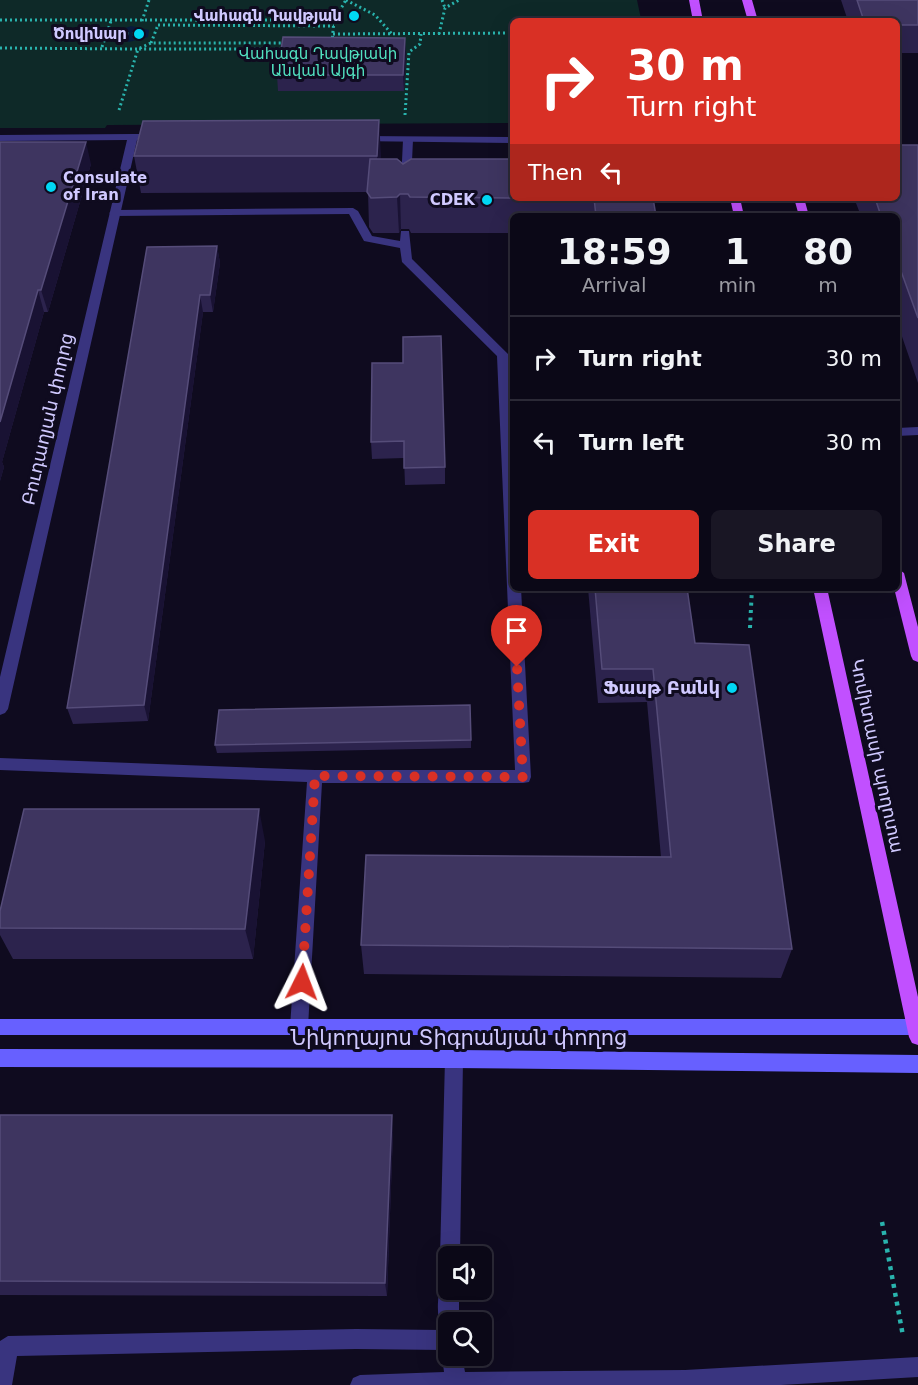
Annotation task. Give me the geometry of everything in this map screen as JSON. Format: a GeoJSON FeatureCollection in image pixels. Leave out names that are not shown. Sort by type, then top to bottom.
{"type":"FeatureCollection","features":[{"type":"Feature","properties":{"kind":"main road"},"geometry":{"type":"LineString","coordinates":[[694,0],[697,18]]}},
{"type":"Feature","properties":{"kind":"main road"},"geometry":{"type":"LineString","coordinates":[[747,0],[752,18]]}},
{"type":"Feature","properties":{"kind":"main road"},"geometry":{"type":"LineString","coordinates":[[900,585],[918,656]]}},
{"type":"Feature","properties":{"kind":"main road","name":"Կոմիտասի պողոտա"},"geometry":{"type":"LineString","coordinates":[[821,591],[917,1031]]}},
{"type":"Feature","properties":{"kind":"street","name":"Բուդաղյան փողոց"},"geometry":{"type":"LineString","coordinates":[[0,709],[133,137]]}},
{"type":"Feature","properties":{"kind":"street"},"geometry":{"type":"LineString","coordinates":[[0,138],[156,137]]}},
{"type":"Feature","properties":{"kind":"street"},"geometry":{"type":"LineString","coordinates":[[348,139],[510,140]]}},
{"type":"Feature","properties":{"kind":"street"},"geometry":{"type":"LineString","coordinates":[[405,194],[408,140]]}},
{"type":"Feature","properties":{"kind":"street"},"geometry":{"type":"LineString","coordinates":[[114,213],[353,211],[368,239],[405,239],[406,260],[503,355],[510,503]]}},
{"type":"Feature","properties":{"kind":"street"},"geometry":{"type":"LineString","coordinates":[[900,432],[918,431]]}},
{"type":"Feature","properties":{"kind":"street"},"geometry":{"type":"LineString","coordinates":[[0,764],[315,776],[523,777],[514,591]]}},
{"type":"Feature","properties":{"kind":"street"},"geometry":{"type":"LineString","coordinates":[[299,1027],[315,776]]}},
{"type":"Feature","properties":{"kind":"street","name":"Նիկողայոս Տիգրանյան փողոց"},"geometry":{"type":"LineString","coordinates":[[0,1027],[917,1031]]}},
{"type":"Feature","properties":{"kind":"street","name":"Նիկողայոս Տիգրանյան փողոց"},"geometry":{"type":"LineString","coordinates":[[0,1059],[453,1059],[918,1064]]}},
{"type":"Feature","properties":{"kind":"street"},"geometry":{"type":"LineString","coordinates":[[450,1246],[453,1059]]}},
{"type":"Feature","properties":{"kind":"street"},"geometry":{"type":"LineString","coordinates":[[2,1385],[4,1346],[344,1339],[438,1340]]}},
{"type":"Feature","properties":{"kind":"street"},"geometry":{"type":"LineString","coordinates":[[454,1366],[456,1382]]}},
{"type":"Feature","properties":{"kind":"street"},"geometry":{"type":"LineString","coordinates":[[360,1385],[685,1380],[913,1367]]}},
{"type":"Feature","properties":{"kind":"path"},"geometry":{"type":"LineString","coordinates":[[142,21],[149,0]]}},
{"type":"Feature","properties":{"kind":"path"},"geometry":{"type":"LineString","coordinates":[[332,43],[334,20],[346,0],[375,15],[392,34]]}},
{"type":"Feature","properties":{"kind":"path"},"geometry":{"type":"LineString","coordinates":[[439,34],[445,8],[442,0]]}},
{"type":"Feature","properties":{"kind":"path"},"geometry":{"type":"LineString","coordinates":[[445,8],[459,0]]}},
{"type":"Feature","properties":{"kind":"path"},"geometry":{"type":"LineString","coordinates":[[151,43],[160,19]]}},
{"type":"Feature","properties":{"kind":"path"},"geometry":{"type":"LineString","coordinates":[[0,20],[334,20]]}},
{"type":"Feature","properties":{"kind":"path"},"geometry":{"type":"LineString","coordinates":[[102,47],[111,21]]}},
{"type":"Feature","properties":{"kind":"path"},"geometry":{"type":"LineString","coordinates":[[158,25],[334,26]]}},
{"type":"Feature","properties":{"kind":"path"},"geometry":{"type":"LineString","coordinates":[[107,33],[135,34]]}},
{"type":"Feature","properties":{"kind":"path"},"geometry":{"type":"LineString","coordinates":[[333,34],[510,33]]}},
{"type":"Feature","properties":{"kind":"path"},"geometry":{"type":"LineString","coordinates":[[402,34],[402,44]]}},
{"type":"Feature","properties":{"kind":"path"},"geometry":{"type":"LineString","coordinates":[[405,103],[409,52],[420,44],[421,34]]}},
{"type":"Feature","properties":{"kind":"path"},"geometry":{"type":"LineString","coordinates":[[119,110],[138,49],[151,43],[298,43]]}},
{"type":"Feature","properties":{"kind":"path"},"geometry":{"type":"LineString","coordinates":[[0,48],[286,49]]}},
{"type":"Feature","properties":{"kind":"path"},"geometry":{"type":"LineString","coordinates":[[750,628],[752,591]]}},
{"type":"Feature","properties":{"kind":"path"},"geometry":{"type":"LineString","coordinates":[[882,1222],[913,1367]]}},
{"type":"Feature","properties":{"kind":"green space","name":"Վահագն Դավթյանի Անվան Այգի"},"geometry":{"type":"Polygon","coordinates":[[[0,0],[637,0],[641,18],[510,18],[510,123],[107,125],[105,128],[0,128],[0,0]]]}},
{"type":"Feature","properties":{"kind":"water"},"geometry":{"type":"Polygon","coordinates":[[[131,26],[149,30],[148,37],[129,42],[119,38],[118,35],[132,34],[120,30],[131,26]]]}},
{"type":"Feature","properties":{"kind":"building"},"geometry":{"type":"Polygon","coordinates":[[[857,0],[918,0],[918,25],[900,25],[900,18],[863,18],[857,0]]]}},
{"type":"Feature","properties":{"kind":"building"},"geometry":{"type":"Polygon","coordinates":[[[283,37],[405,38],[403,75],[277,75],[283,37]]]}},
{"type":"Feature","properties":{"kind":"building"},"geometry":{"type":"Polygon","coordinates":[[[379,120],[377,156],[134,156],[143,121],[379,120]]]}},
{"type":"Feature","properties":{"kind":"building"},"geometry":{"type":"Polygon","coordinates":[[[0,142],[86,142],[41,290],[38,290],[0,422],[0,142]]]}},
{"type":"Feature","properties":{"kind":"building"},"geometry":{"type":"Polygon","coordinates":[[[900,145],[918,145],[918,318],[900,268],[900,213],[880,213],[876,201],[900,201],[900,145]]]}},
{"type":"Feature","properties":{"kind":"building"},"geometry":{"type":"Polygon","coordinates":[[[370,159],[397,159],[403,164],[411,159],[510,159],[510,198],[410,197],[408,194],[400,194],[397,197],[371,198],[367,192],[370,159]]]}},
{"type":"Feature","properties":{"kind":"building"},"geometry":{"type":"Polygon","coordinates":[[[594,201],[654,201],[656,213],[596,213],[594,201]]]}},
{"type":"Feature","properties":{"kind":"building"},"geometry":{"type":"Polygon","coordinates":[[[217,246],[210,295],[200,295],[144,705],[67,708],[147,247],[217,246]]]}},
{"type":"Feature","properties":{"kind":"building"},"geometry":{"type":"Polygon","coordinates":[[[441,336],[445,467],[404,468],[404,441],[371,442],[372,363],[403,363],[403,337],[441,336]]]}},
{"type":"Feature","properties":{"kind":"building"},"geometry":{"type":"Polygon","coordinates":[[[595,591],[687,591],[695,643],[749,645],[792,949],[361,945],[366,855],[671,857],[653,669],[602,669],[595,591]]]}},
{"type":"Feature","properties":{"kind":"building"},"geometry":{"type":"Polygon","coordinates":[[[470,705],[471,740],[215,745],[219,710],[470,705]]]}},
{"type":"Feature","properties":{"kind":"building"},"geometry":{"type":"Polygon","coordinates":[[[24,809],[259,809],[245,929],[0,928],[0,911],[24,809]]]}},
{"type":"Feature","properties":{"kind":"building"},"geometry":{"type":"Polygon","coordinates":[[[0,1115],[392,1115],[385,1283],[0,1281],[0,1115]]]}},
{"type":"Feature","properties":{"kind":"place","name":"Վահագն Դավթյան"},"geometry":{"type":"Point","coordinates":[354,16]}},
{"type":"Feature","properties":{"kind":"place","name":"Ծովինար"},"geometry":{"type":"Point","coordinates":[139,34]}},
{"type":"Feature","properties":{"kind":"place","name":"Consulate of Iran"},"geometry":{"type":"Point","coordinates":[51,187]}},
{"type":"Feature","properties":{"kind":"place","name":"CDEK"},"geometry":{"type":"Point","coordinates":[487,200]}},
{"type":"Feature","properties":{"kind":"place","name":"Ֆասթ Բանկ"},"geometry":{"type":"Point","coordinates":[732,688]}},
{"type":"Feature","properties":{"kind":"route"},"geometry":{"type":"LineString","coordinates":[[302,982],[315,776],[523,777],[517,667]]}}]}
